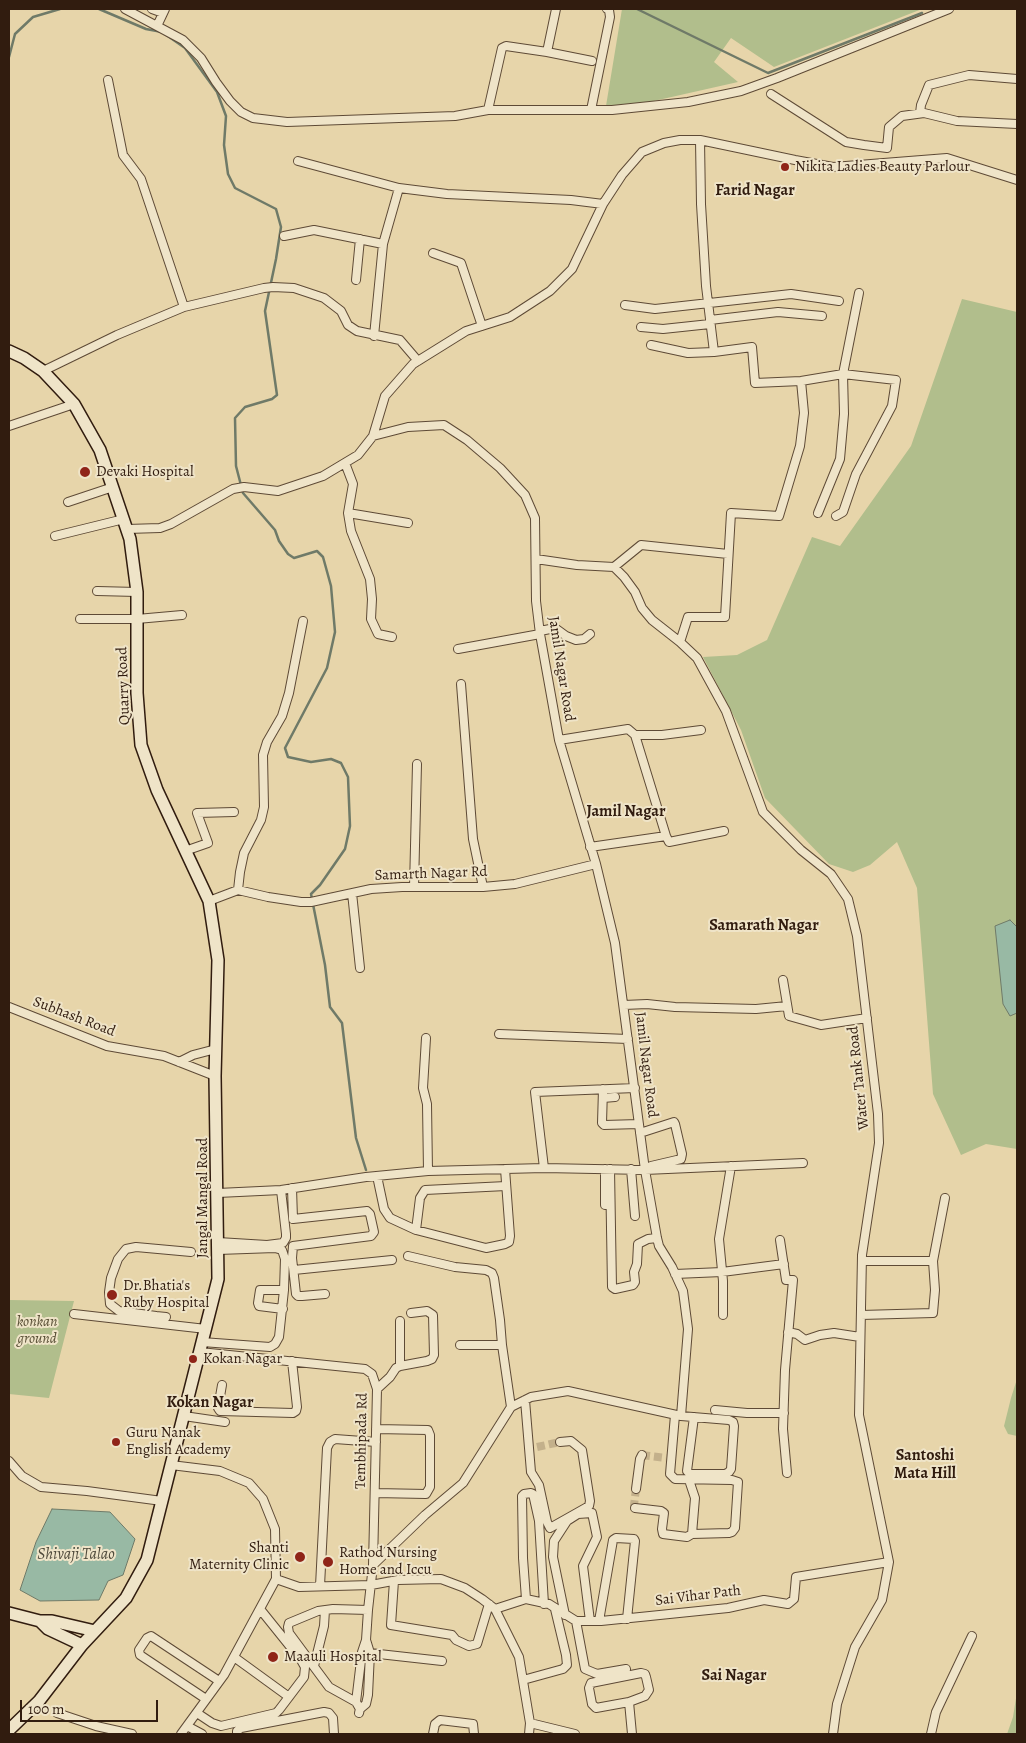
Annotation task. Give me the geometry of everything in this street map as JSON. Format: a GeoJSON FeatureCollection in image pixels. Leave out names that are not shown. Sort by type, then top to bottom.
{"type":"FeatureCollection","features":[{"type":"Feature","properties":{"kind":"main road","name":"Quarry Road"},"geometry":{"type":"LineString","coordinates":[[9,351],[24,358],[43,371],[74,404],[100,450],[130,539],[137,592],[137,693],[141,745],[157,790],[209,901],[218,960],[216,1049]]}},
{"type":"Feature","properties":{"kind":"main road","name":"Jangal Mangal Road"},"geometry":{"type":"LineString","coordinates":[[9,1730],[39,1701],[82,1645],[126,1598],[147,1560],[218,1278],[216,1049]]}},
{"type":"Feature","properties":{"kind":"main road"},"geometry":{"type":"LineString","coordinates":[[9,1613],[95,1631]]}},
{"type":"Feature","properties":{"kind":"main road"},"geometry":{"type":"LineString","coordinates":[[40,1621],[48,1629],[82,1645]]}},
{"type":"Feature","properties":{"kind":"street"},"geometry":{"type":"LineString","coordinates":[[125,9],[183,40],[201,58],[230,101],[241,112],[253,118],[287,122],[455,116],[488,110],[612,110],[688,102],[741,91],[950,9]]}},
{"type":"Feature","properties":{"kind":"street"},"geometry":{"type":"LineString","coordinates":[[152,9],[164,11],[156,26]]}},
{"type":"Feature","properties":{"kind":"street"},"geometry":{"type":"LineString","coordinates":[[547,52],[556,9]]}},
{"type":"Feature","properties":{"kind":"street"},"geometry":{"type":"LineString","coordinates":[[591,110],[610,17],[609,10],[607,9]]}},
{"type":"Feature","properties":{"kind":"street"},"geometry":{"type":"LineString","coordinates":[[488,110],[502,48],[506,46],[592,61]]}},
{"type":"Feature","properties":{"kind":"street"},"geometry":{"type":"LineString","coordinates":[[920,113],[929,85],[969,75],[1017,79]]}},
{"type":"Feature","properties":{"kind":"street"},"geometry":{"type":"LineString","coordinates":[[108,80],[123,155],[141,179],[184,307]]}},
{"type":"Feature","properties":{"kind":"street"},"geometry":{"type":"LineString","coordinates":[[771,94],[846,142],[886,148],[889,127],[902,116],[924,113],[957,121],[1017,124]]}},
{"type":"Feature","properties":{"kind":"street"},"geometry":{"type":"LineString","coordinates":[[55,536],[125,524],[160,528],[171,524],[233,489],[244,487],[278,491],[323,476],[346,463],[358,455],[373,436],[384,396],[418,361],[466,330],[510,317],[550,291],[572,268],[603,204],[622,175],[642,152],[664,143],[680,140],[700,140],[833,167],[947,158],[1017,180]]}},
{"type":"Feature","properties":{"kind":"street"},"geometry":{"type":"LineString","coordinates":[[700,140],[701,204],[708,304],[714,352]]}},
{"type":"Feature","properties":{"kind":"street"},"geometry":{"type":"LineString","coordinates":[[298,161],[399,188],[446,194],[571,200],[603,204]]}},
{"type":"Feature","properties":{"kind":"street"},"geometry":{"type":"LineString","coordinates":[[374,336],[383,244],[399,188]]}},
{"type":"Feature","properties":{"kind":"street"},"geometry":{"type":"LineString","coordinates":[[284,236],[314,230],[383,244]]}},
{"type":"Feature","properties":{"kind":"street"},"geometry":{"type":"LineString","coordinates":[[356,280],[360,239]]}},
{"type":"Feature","properties":{"kind":"street"},"geometry":{"type":"LineString","coordinates":[[433,253],[461,263],[482,326]]}},
{"type":"Feature","properties":{"kind":"street"},"geometry":{"type":"LineString","coordinates":[[43,371],[116,335],[184,307],[272,287],[294,288],[324,298],[341,311],[348,325],[357,332],[400,340],[418,361]]}},
{"type":"Feature","properties":{"kind":"street"},"geometry":{"type":"LineString","coordinates":[[818,513],[840,459],[844,414],[843,374],[859,292]]}},
{"type":"Feature","properties":{"kind":"street"},"geometry":{"type":"LineString","coordinates":[[625,305],[655,309],[791,294],[839,301]]}},
{"type":"Feature","properties":{"kind":"street"},"geometry":{"type":"LineString","coordinates":[[641,327],[663,329],[778,312],[822,316]]}},
{"type":"Feature","properties":{"kind":"street"},"geometry":{"type":"LineString","coordinates":[[651,345],[688,353],[752,347],[755,383],[801,380],[843,374],[896,380],[892,406],[856,474],[842,512],[836,516]]}},
{"type":"Feature","properties":{"kind":"street"},"geometry":{"type":"LineString","coordinates":[[680,642],[688,618],[725,617],[731,514],[779,516],[800,446],[804,414],[801,380]]}},
{"type":"Feature","properties":{"kind":"street"},"geometry":{"type":"LineString","coordinates":[[9,426],[74,404]]}},
{"type":"Feature","properties":{"kind":"street","name":"Jamil Nagar Road"},"geometry":{"type":"LineString","coordinates":[[373,436],[408,427],[444,425],[467,440],[500,468],[525,495],[535,518],[536,601],[559,740],[596,864],[615,944],[640,1133],[657,1238],[659,1246],[683,1291],[688,1329],[678,1415],[669,1458],[670,1474],[675,1479],[689,1480]]}},
{"type":"Feature","properties":{"kind":"street"},"geometry":{"type":"LineString","coordinates":[[346,463],[353,484],[348,513],[351,531],[370,578],[371,619],[378,634],[392,637]]}},
{"type":"Feature","properties":{"kind":"street"},"geometry":{"type":"LineString","coordinates":[[68,502],[113,488]]}},
{"type":"Feature","properties":{"kind":"street"},"geometry":{"type":"LineString","coordinates":[[348,513],[408,523]]}},
{"type":"Feature","properties":{"kind":"street"},"geometry":{"type":"LineString","coordinates":[[536,558],[614,567],[641,544],[728,554]]}},
{"type":"Feature","properties":{"kind":"street","name":"Water Tank Road"},"geometry":{"type":"LineString","coordinates":[[614,567],[636,592],[642,608],[652,620],[697,658],[726,710],[763,812],[801,850],[831,874],[848,898],[857,936],[878,1114],[879,1143],[873,1173],[862,1261],[859,1415],[889,1562],[882,1600],[855,1647],[837,1704],[833,1734]]}},
{"type":"Feature","properties":{"kind":"street"},"geometry":{"type":"LineString","coordinates":[[97,591],[137,592]]}},
{"type":"Feature","properties":{"kind":"street"},"geometry":{"type":"LineString","coordinates":[[80,620],[137,619],[182,615]]}},
{"type":"Feature","properties":{"kind":"street"},"geometry":{"type":"LineString","coordinates":[[209,901],[238,890],[244,853],[261,820],[264,808],[263,756],[267,742],[282,716],[289,693],[303,621]]}},
{"type":"Feature","properties":{"kind":"street"},"geometry":{"type":"LineString","coordinates":[[458,649],[555,628],[576,640],[584,640],[590,634]]}},
{"type":"Feature","properties":{"kind":"street"},"geometry":{"type":"LineString","coordinates":[[461,684],[473,839],[483,887]]}},
{"type":"Feature","properties":{"kind":"street"},"geometry":{"type":"LineString","coordinates":[[559,740],[628,728],[635,735],[669,842],[724,831]]}},
{"type":"Feature","properties":{"kind":"street"},"geometry":{"type":"LineString","coordinates":[[635,735],[662,735],[701,730]]}},
{"type":"Feature","properties":{"kind":"street"},"geometry":{"type":"LineString","coordinates":[[414,888],[417,764]]}},
{"type":"Feature","properties":{"kind":"street"},"geometry":{"type":"LineString","coordinates":[[186,851],[208,843],[197,813],[234,812]]}},
{"type":"Feature","properties":{"kind":"street"},"geometry":{"type":"LineString","coordinates":[[590,847],[666,836]]}},
{"type":"Feature","properties":{"kind":"street","name":"Samarth Nagar Rd"},"geometry":{"type":"LineString","coordinates":[[238,890],[268,897],[313,902],[371,889],[483,887],[515,884],[596,864]]}},
{"type":"Feature","properties":{"kind":"street"},"geometry":{"type":"LineString","coordinates":[[352,893],[360,968]]}},
{"type":"Feature","properties":{"kind":"street"},"geometry":{"type":"LineString","coordinates":[[783,980],[789,1016],[821,1025],[867,1018]]}},
{"type":"Feature","properties":{"kind":"street"},"geometry":{"type":"LineString","coordinates":[[624,1005],[647,1004],[675,1007],[756,1009],[788,1006]]}},
{"type":"Feature","properties":{"kind":"street","name":"Subhash Road"},"geometry":{"type":"LineString","coordinates":[[9,1007],[106,1046],[164,1056],[215,1076]]}},
{"type":"Feature","properties":{"kind":"street"},"geometry":{"type":"LineString","coordinates":[[500,1034],[628,1038]]}},
{"type":"Feature","properties":{"kind":"street"},"geometry":{"type":"LineString","coordinates":[[426,1038],[423,1088],[427,1104],[428,1171]]}},
{"type":"Feature","properties":{"kind":"street"},"geometry":{"type":"LineString","coordinates":[[179,1062],[193,1055],[216,1049]]}},
{"type":"Feature","properties":{"kind":"street"},"geometry":{"type":"LineString","coordinates":[[544,1168],[535,1092],[603,1094],[635,1088]]}},
{"type":"Feature","properties":{"kind":"street"},"geometry":{"type":"LineString","coordinates":[[603,1094],[615,1097]]}},
{"type":"Feature","properties":{"kind":"street"},"geometry":{"type":"LineString","coordinates":[[603,1094],[602,1123],[604,1125],[639,1124]]}},
{"type":"Feature","properties":{"kind":"street"},"geometry":{"type":"LineString","coordinates":[[218,1193],[281,1190],[377,1176],[428,1171],[544,1168],[631,1170],[681,1159],[682,1154],[674,1122],[640,1133]]}},
{"type":"Feature","properties":{"kind":"street"},"geometry":{"type":"LineString","coordinates":[[645,1168],[803,1162]]}},
{"type":"Feature","properties":{"kind":"street"},"geometry":{"type":"LineString","coordinates":[[723,1315],[719,1239],[731,1166]]}},
{"type":"Feature","properties":{"kind":"street"},"geometry":{"type":"LineString","coordinates":[[377,1176],[380,1199],[390,1218],[416,1230],[486,1248],[509,1242],[505,1169]]}},
{"type":"Feature","properties":{"kind":"street"},"geometry":{"type":"LineString","coordinates":[[608,1169],[610,1285],[612,1287],[615,1289],[633,1285],[635,1282],[634,1272],[637,1264],[638,1244],[648,1239],[657,1238]]}},
{"type":"Feature","properties":{"kind":"street"},"geometry":{"type":"LineString","coordinates":[[607,1282],[608,1169]]}},
{"type":"Feature","properties":{"kind":"street"},"geometry":{"type":"LineString","coordinates":[[631,1170],[635,1216]]}},
{"type":"Feature","properties":{"kind":"street"},"geometry":{"type":"LineString","coordinates":[[416,1230],[420,1198],[424,1190],[506,1186]]}},
{"type":"Feature","properties":{"kind":"street"},"geometry":{"type":"LineString","coordinates":[[292,1188],[293,1218],[367,1211],[370,1214],[374,1232],[372,1236],[293,1246],[296,1294],[298,1296],[325,1294]]}},
{"type":"Feature","properties":{"kind":"street"},"geometry":{"type":"LineString","coordinates":[[218,1246],[267,1245],[283,1242],[286,1234],[281,1190]]}},
{"type":"Feature","properties":{"kind":"street"},"geometry":{"type":"LineString","coordinates":[[860,1316],[933,1313],[935,1290],[933,1261],[945,1198]]}},
{"type":"Feature","properties":{"kind":"street"},"geometry":{"type":"LineString","coordinates":[[780,1240],[786,1280],[793,1280],[788,1332],[783,1429],[787,1473]]}},
{"type":"Feature","properties":{"kind":"street"},"geometry":{"type":"LineString","coordinates":[[191,1252],[136,1246],[126,1249],[118,1259],[110,1278],[110,1304],[119,1311],[206,1329]]}},
{"type":"Feature","properties":{"kind":"street"},"geometry":{"type":"LineString","coordinates":[[201,1347],[270,1347],[276,1344],[279,1337],[284,1290],[285,1259],[282,1250],[275,1248],[218,1246]]}},
{"type":"Feature","properties":{"kind":"street"},"geometry":{"type":"LineString","coordinates":[[408,1256],[455,1267],[486,1270],[492,1273],[511,1407]]}},
{"type":"Feature","properties":{"kind":"street"},"geometry":{"type":"LineString","coordinates":[[294,1270],[392,1260]]}},
{"type":"Feature","properties":{"kind":"street"},"geometry":{"type":"LineString","coordinates":[[862,1261],[933,1261]]}},
{"type":"Feature","properties":{"kind":"street"},"geometry":{"type":"LineString","coordinates":[[675,1274],[722,1272],[784,1264]]}},
{"type":"Feature","properties":{"kind":"street"},"geometry":{"type":"LineString","coordinates":[[283,1309],[259,1306],[258,1304],[260,1290],[284,1290]]}},
{"type":"Feature","properties":{"kind":"street"},"geometry":{"type":"LineString","coordinates":[[377,1388],[390,1377],[396,1368],[427,1361],[432,1359],[434,1355],[433,1315],[427,1311],[411,1313]]}},
{"type":"Feature","properties":{"kind":"street"},"geometry":{"type":"LineString","coordinates":[[74,1314],[155,1319],[166,1317]]}},
{"type":"Feature","properties":{"kind":"street"},"geometry":{"type":"LineString","coordinates":[[400,1321],[400,1366]]}},
{"type":"Feature","properties":{"kind":"street"},"geometry":{"type":"LineString","coordinates":[[788,1332],[797,1334],[804,1340],[834,1333],[860,1337]]}},
{"type":"Feature","properties":{"kind":"street"},"geometry":{"type":"LineString","coordinates":[[460,1345],[502,1345]]}},
{"type":"Feature","properties":{"kind":"street","name":"Tembhipada Rd"},"geometry":{"type":"LineString","coordinates":[[201,1347],[292,1362],[365,1369],[372,1374],[377,1388],[374,1565]]}},
{"type":"Feature","properties":{"kind":"street"},"geometry":{"type":"LineString","coordinates":[[222,1385],[218,1408],[220,1410],[293,1413],[297,1407],[292,1362]]}},
{"type":"Feature","properties":{"kind":"street"},"geometry":{"type":"LineString","coordinates":[[359,1708],[362,1652],[366,1640],[374,1565],[425,1515],[463,1482],[511,1407],[531,1397],[568,1391],[678,1415],[729,1420],[734,1426],[731,1469],[726,1474],[690,1474],[687,1471],[694,1417]]}},
{"type":"Feature","properties":{"kind":"street"},"geometry":{"type":"LineString","coordinates":[[525,1400],[533,1448],[531,1472],[539,1485],[550,1528],[589,1506],[590,1501],[582,1450],[571,1442],[560,1442]]}},
{"type":"Feature","properties":{"kind":"street"},"geometry":{"type":"LineString","coordinates":[[715,1410],[747,1413],[784,1413]]}},
{"type":"Feature","properties":{"kind":"street"},"geometry":{"type":"LineString","coordinates":[[184,1416],[225,1422]]}},
{"type":"Feature","properties":{"kind":"street"},"geometry":{"type":"LineString","coordinates":[[375,1492],[426,1494],[430,1487],[430,1435],[428,1430],[376,1430]]}},
{"type":"Feature","properties":{"kind":"street"},"geometry":{"type":"LineString","coordinates":[[320,1586],[327,1448],[330,1442],[335,1439],[376,1442]]}},
{"type":"Feature","properties":{"kind":"street"},"geometry":{"type":"LineString","coordinates":[[636,1489],[642,1455]]}},
{"type":"Feature","properties":{"kind":"street"},"geometry":{"type":"LineString","coordinates":[[9,1461],[22,1476],[41,1486],[162,1501]]}},
{"type":"Feature","properties":{"kind":"street"},"geometry":{"type":"LineString","coordinates":[[172,1465],[220,1472],[249,1483],[263,1500],[276,1529],[276,1579],[234,1657],[181,1734]]}},
{"type":"Feature","properties":{"kind":"street"},"geometry":{"type":"LineString","coordinates":[[636,1508],[664,1513],[663,1534],[687,1537],[692,1534],[732,1532],[735,1528],[738,1482],[732,1480],[689,1480],[695,1498],[692,1534]]}},
{"type":"Feature","properties":{"kind":"street"},"geometry":{"type":"LineString","coordinates":[[492,1607],[526,1599],[522,1496],[531,1493],[533,1494],[539,1521],[544,1604]]}},
{"type":"Feature","properties":{"kind":"street"},"geometry":{"type":"LineString","coordinates":[[565,1615],[553,1557],[554,1541],[567,1520],[578,1514],[592,1513],[597,1537],[584,1566],[590,1621]]}},
{"type":"Feature","properties":{"kind":"street"},"geometry":{"type":"LineString","coordinates":[[599,1621],[613,1540],[616,1538],[634,1539],[635,1541],[627,1619]]}},
{"type":"Feature","properties":{"kind":"street","name":"Sai Vihar Path"},"geometry":{"type":"LineString","coordinates":[[526,1599],[544,1604],[576,1621],[627,1619],[728,1608],[764,1600],[788,1604],[794,1599],[796,1577],[889,1562]]}},
{"type":"Feature","properties":{"kind":"street"},"geometry":{"type":"LineString","coordinates":[[276,1579],[299,1587],[371,1585],[394,1581],[441,1579],[465,1588],[492,1607],[519,1657],[530,1723],[529,1734]]}},
{"type":"Feature","properties":{"kind":"street"},"geometry":{"type":"LineString","coordinates":[[394,1581],[391,1625],[452,1635],[456,1640],[470,1646],[477,1644],[492,1607]]}},
{"type":"Feature","properties":{"kind":"street"},"geometry":{"type":"LineString","coordinates":[[196,1713],[221,1726],[276,1713],[304,1677],[305,1668],[260,1609]]}},
{"type":"Feature","properties":{"kind":"street"},"geometry":{"type":"LineString","coordinates":[[523,1680],[563,1669],[567,1665],[555,1609]]}},
{"type":"Feature","properties":{"kind":"street"},"geometry":{"type":"LineString","coordinates":[[359,1708],[329,1687],[289,1633],[288,1627],[289,1623],[295,1620],[325,1610],[368,1610]]}},
{"type":"Feature","properties":{"kind":"street"},"geometry":{"type":"LineString","coordinates":[[314,1666],[324,1626],[325,1610]]}},
{"type":"Feature","properties":{"kind":"street"},"geometry":{"type":"LineString","coordinates":[[576,1621],[584,1669],[597,1674],[626,1669]]}},
{"type":"Feature","properties":{"kind":"street"},"geometry":{"type":"LineString","coordinates":[[206,1699],[140,1655],[139,1650],[147,1638],[151,1636],[219,1681]]}},
{"type":"Feature","properties":{"kind":"street"},"geometry":{"type":"LineString","coordinates":[[931,1734],[936,1712],[972,1636]]}},
{"type":"Feature","properties":{"kind":"street"},"geometry":{"type":"LineString","coordinates":[[359,1708],[366,1704],[368,1695],[370,1653],[366,1640]]}},
{"type":"Feature","properties":{"kind":"street"},"geometry":{"type":"LineString","coordinates":[[370,1653],[442,1661]]}},
{"type":"Feature","properties":{"kind":"street"},"geometry":{"type":"LineString","coordinates":[[234,1657],[289,1697]]}},
{"type":"Feature","properties":{"kind":"street"},"geometry":{"type":"LineString","coordinates":[[641,1673],[645,1674],[648,1693],[630,1702],[596,1708],[592,1704],[589,1688],[591,1683],[641,1673]]}},
{"type":"Feature","properties":{"kind":"street"},"geometry":{"type":"LineString","coordinates":[[630,1702],[632,1734]]}},
{"type":"Feature","properties":{"kind":"street"},"geometry":{"type":"LineString","coordinates":[[237,1734],[240,1728],[324,1712],[329,1713],[333,1718],[334,1734]]}},
{"type":"Feature","properties":{"kind":"street"},"geometry":{"type":"LineString","coordinates":[[58,1713],[96,1726],[132,1734]]}},
{"type":"Feature","properties":{"kind":"street"},"geometry":{"type":"LineString","coordinates":[[433,1734],[435,1724],[440,1720],[473,1724],[474,1734]]}},
{"type":"Feature","properties":{"kind":"street"},"geometry":{"type":"LineString","coordinates":[[530,1723],[575,1734]]}},
{"type":"Feature","properties":{"kind":"street"},"geometry":{"type":"LineString","coordinates":[[187,1726],[202,1734]]}},
{"type":"Feature","properties":{"kind":"green space"},"geometry":{"type":"Polygon","coordinates":[[[622,9],[922,9],[774,67],[731,38],[714,62],[738,82],[605,112],[622,9]]]}},
{"type":"Feature","properties":{"kind":"green space"},"geometry":{"type":"Polygon","coordinates":[[[962,299],[1017,312],[1017,1149],[986,1144],[961,1155],[933,1094],[917,888],[897,842],[870,865],[853,872],[829,864],[765,798],[741,730],[703,657],[737,655],[767,640],[812,537],[840,546],[911,446],[962,299]]]}},
{"type":"Feature","properties":{"kind":"green space","name":"konkan ground"},"geometry":{"type":"Polygon","coordinates":[[[9,1300],[74,1301],[49,1398],[9,1394],[9,1300]]]}},
{"type":"Feature","properties":{"kind":"green space"},"geometry":{"type":"Polygon","coordinates":[[[1017,1379],[1017,1436],[1008,1434],[1004,1426],[1017,1379]]]}},
{"type":"Feature","properties":{"kind":"green space"},"geometry":{"type":"Polygon","coordinates":[[[1017,1692],[1017,1734],[1007,1734],[1013,1717],[1017,1692]]]}},
{"type":"Feature","properties":{"kind":"water"},"geometry":{"type":"Polygon","coordinates":[[[1010,920],[1017,927],[1017,1013],[1010,1016],[1003,1004],[995,926],[1010,920]]]}},
{"type":"Feature","properties":{"kind":"water","name":"Shivaji Talao"},"geometry":{"type":"Polygon","coordinates":[[[52,1509],[110,1512],[135,1539],[123,1575],[108,1581],[99,1600],[40,1601],[20,1590],[36,1542],[52,1509]]]}},
{"type":"Feature","properties":{"kind":"waterway"},"geometry":{"type":"LineString","coordinates":[[9,57],[15,34],[33,17],[60,9]]}},
{"type":"Feature","properties":{"kind":"waterway"},"geometry":{"type":"LineString","coordinates":[[99,9],[146,29],[162,32],[185,48],[217,92],[226,116],[224,145],[228,174],[235,188],[276,209],[281,227],[265,311],[277,395],[272,399],[245,407],[235,418],[236,466],[243,493],[275,530],[279,541],[288,554],[294,558],[317,551],[323,557],[331,586],[335,632],[327,668],[285,748],[288,757],[311,762],[331,759],[341,763],[348,777],[350,826],[345,849],[320,885],[311,894],[325,965],[330,1007],[342,1023],[356,1138],[366,1170]]}},
{"type":"Feature","properties":{"kind":"waterway"},"geometry":{"type":"LineString","coordinates":[[637,9],[768,73],[922,13]]}},
{"type":"Feature","properties":{"kind":"tunnel"},"geometry":{"type":"LineString","coordinates":[[537,1447],[560,1442]]}},
{"type":"Feature","properties":{"kind":"tunnel"},"geometry":{"type":"LineString","coordinates":[[642,1455],[666,1458]]}},
{"type":"Feature","properties":{"kind":"tunnel"},"geometry":{"type":"LineString","coordinates":[[635,1508],[636,1489]]}},
{"type":"Feature","properties":{"kind":"place","name":"Nikita Ladies Beauty Parlour"},"geometry":{"type":"Point","coordinates":[785,167]}},
{"type":"Feature","properties":{"kind":"place","name":"Devaki Hospital"},"geometry":{"type":"Point","coordinates":[85,472]}},
{"type":"Feature","properties":{"kind":"place","name":"Dr.Bhatia's Ruby Hospital"},"geometry":{"type":"Point","coordinates":[112,1295]}},
{"type":"Feature","properties":{"kind":"place","name":"Kokan Nagar"},"geometry":{"type":"Point","coordinates":[193,1359]}},
{"type":"Feature","properties":{"kind":"place","name":"Guru Nanak English Academy"},"geometry":{"type":"Point","coordinates":[116,1442]}},
{"type":"Feature","properties":{"kind":"place","name":"Shanti Maternity Clinic"},"geometry":{"type":"Point","coordinates":[300,1557]}},
{"type":"Feature","properties":{"kind":"place","name":"Rathod Nursing Home and Iccu"},"geometry":{"type":"Point","coordinates":[328,1562]}},
{"type":"Feature","properties":{"kind":"place","name":"Maauli Hospital"},"geometry":{"type":"Point","coordinates":[273,1657]}},
{"type":"Feature","properties":{"kind":"district","name":"Farid Nagar"},"geometry":{"type":"Point","coordinates":[755,191]}},
{"type":"Feature","properties":{"kind":"district","name":"Jamil Nagar"},"geometry":{"type":"Point","coordinates":[626,812]}},
{"type":"Feature","properties":{"kind":"district","name":"Samarath Nagar"},"geometry":{"type":"Point","coordinates":[764,926]}},
{"type":"Feature","properties":{"kind":"district","name":"Kokan Nagar"},"geometry":{"type":"Point","coordinates":[210,1403]}},
{"type":"Feature","properties":{"kind":"district","name":"Santoshi Mata Hill"},"geometry":{"type":"Point","coordinates":[925,1465]}},
{"type":"Feature","properties":{"kind":"district","name":"Sai Nagar"},"geometry":{"type":"Point","coordinates":[734,1676]}}]}
